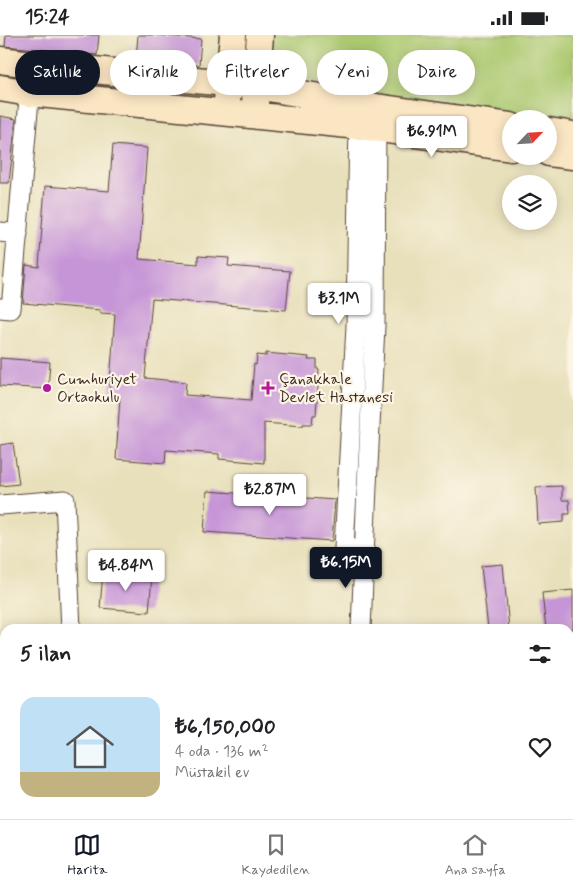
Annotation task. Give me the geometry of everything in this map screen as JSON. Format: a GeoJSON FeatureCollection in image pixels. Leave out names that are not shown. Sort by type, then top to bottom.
{"type":"FeatureCollection","features":[{"type":"Feature","properties":{"kind":"main road"},"geometry":{"type":"LineString","coordinates":[[232,50],[233,35]]}},
{"type":"Feature","properties":{"kind":"main road"},"geometry":{"type":"LineString","coordinates":[[259,50],[260,35]]}},
{"type":"Feature","properties":{"kind":"main road"},"geometry":{"type":"LineString","coordinates":[[0,60],[15,62]]}},
{"type":"Feature","properties":{"kind":"main road"},"geometry":{"type":"LineString","coordinates":[[100,71],[207,81]]}},
{"type":"Feature","properties":{"kind":"main road"},"geometry":{"type":"LineString","coordinates":[[0,88],[15,90]]}},
{"type":"Feature","properties":{"kind":"main road"},"geometry":{"type":"LineString","coordinates":[[50,95],[254,115],[368,117],[502,125]]}},
{"type":"Feature","properties":{"kind":"main road"},"geometry":{"type":"LineString","coordinates":[[226,113],[228,95]]}},
{"type":"Feature","properties":{"kind":"main road"},"geometry":{"type":"LineString","coordinates":[[254,115],[256,95]]}},
{"type":"Feature","properties":{"kind":"main road"},"geometry":{"type":"LineString","coordinates":[[289,95],[368,117],[502,146]]}},
{"type":"Feature","properties":{"kind":"main road"},"geometry":{"type":"LineString","coordinates":[[558,132],[573,135]]}},
{"type":"Feature","properties":{"kind":"main road"},"geometry":{"type":"LineString","coordinates":[[558,154],[573,157]]}},
{"type":"Feature","properties":{"kind":"street"},"geometry":{"type":"LineString","coordinates":[[0,308],[11,309],[9,233],[30,95]]}},
{"type":"Feature","properties":{"kind":"street"},"geometry":{"type":"LineString","coordinates":[[361,624],[364,550],[344,548],[368,117]]}},
{"type":"Feature","properties":{"kind":"street"},"geometry":{"type":"LineString","coordinates":[[0,505],[65,500],[71,624]]}},
{"type":"Feature","properties":{"kind":"green space"},"geometry":{"type":"Polygon","coordinates":[[[264,35],[573,35],[573,128],[558,122],[558,110],[502,110],[502,116],[385,95],[388,95],[388,50],[317,50],[317,82],[307,80],[307,50],[263,50],[264,35]]]}},
{"type":"Feature","properties":{"kind":"building"},"geometry":{"type":"Polygon","coordinates":[[[6,35],[99,35],[98,50],[46,50],[5,46],[6,35]]]}},
{"type":"Feature","properties":{"kind":"building"},"geometry":{"type":"Polygon","coordinates":[[[138,35],[201,39],[199,65],[197,65],[197,50],[137,50],[138,35]]]}},
{"type":"Feature","properties":{"kind":"building"},"geometry":{"type":"Polygon","coordinates":[[[0,116],[16,119],[9,183],[0,183],[0,116]]]}},
{"type":"Feature","properties":{"kind":"building"},"geometry":{"type":"Polygon","coordinates":[[[113,145],[147,148],[139,259],[198,264],[198,256],[229,258],[228,266],[290,271],[286,310],[152,299],[145,378],[186,382],[185,395],[251,400],[254,364],[256,365],[257,355],[266,356],[266,353],[309,357],[308,360],[317,360],[317,369],[319,370],[316,415],[313,415],[312,424],[303,424],[303,426],[264,423],[264,463],[219,459],[219,454],[166,450],[165,463],[116,459],[120,397],[109,396],[115,314],[100,313],[100,310],[23,303],[26,265],[39,267],[45,186],[109,191],[113,145]]]}},
{"type":"Feature","properties":{"kind":"building"},"geometry":{"type":"Polygon","coordinates":[[[0,358],[50,362],[48,389],[0,386],[0,358]]]}},
{"type":"Feature","properties":{"kind":"building"},"geometry":{"type":"Polygon","coordinates":[[[13,443],[19,484],[0,486],[0,445],[13,443]]]}},
{"type":"Feature","properties":{"kind":"building"},"geometry":{"type":"Polygon","coordinates":[[[562,486],[562,500],[569,500],[570,514],[564,514],[564,522],[538,524],[536,487],[562,486]]]}},
{"type":"Feature","properties":{"kind":"building"},"geometry":{"type":"Polygon","coordinates":[[[207,491],[335,500],[332,541],[204,532],[207,491]]]}},
{"type":"Feature","properties":{"kind":"building"},"geometry":{"type":"Polygon","coordinates":[[[503,564],[509,624],[487,624],[481,566],[503,564]]]}},
{"type":"Feature","properties":{"kind":"building"},"geometry":{"type":"Polygon","coordinates":[[[103,572],[152,576],[149,612],[100,608],[103,572]]]}},
{"type":"Feature","properties":{"kind":"building"},"geometry":{"type":"Polygon","coordinates":[[[573,590],[573,624],[545,624],[542,593],[573,590]]]}},
{"type":"Feature","properties":{"kind":"place","name":"Cumhuriyet Ortaokulu"},"geometry":{"type":"Point","coordinates":[47,388]}},
{"type":"Feature","properties":{"kind":"place","name":"Çanakkale Devlet Hastanesi"},"geometry":{"type":"Point","coordinates":[268,388]}}]}
